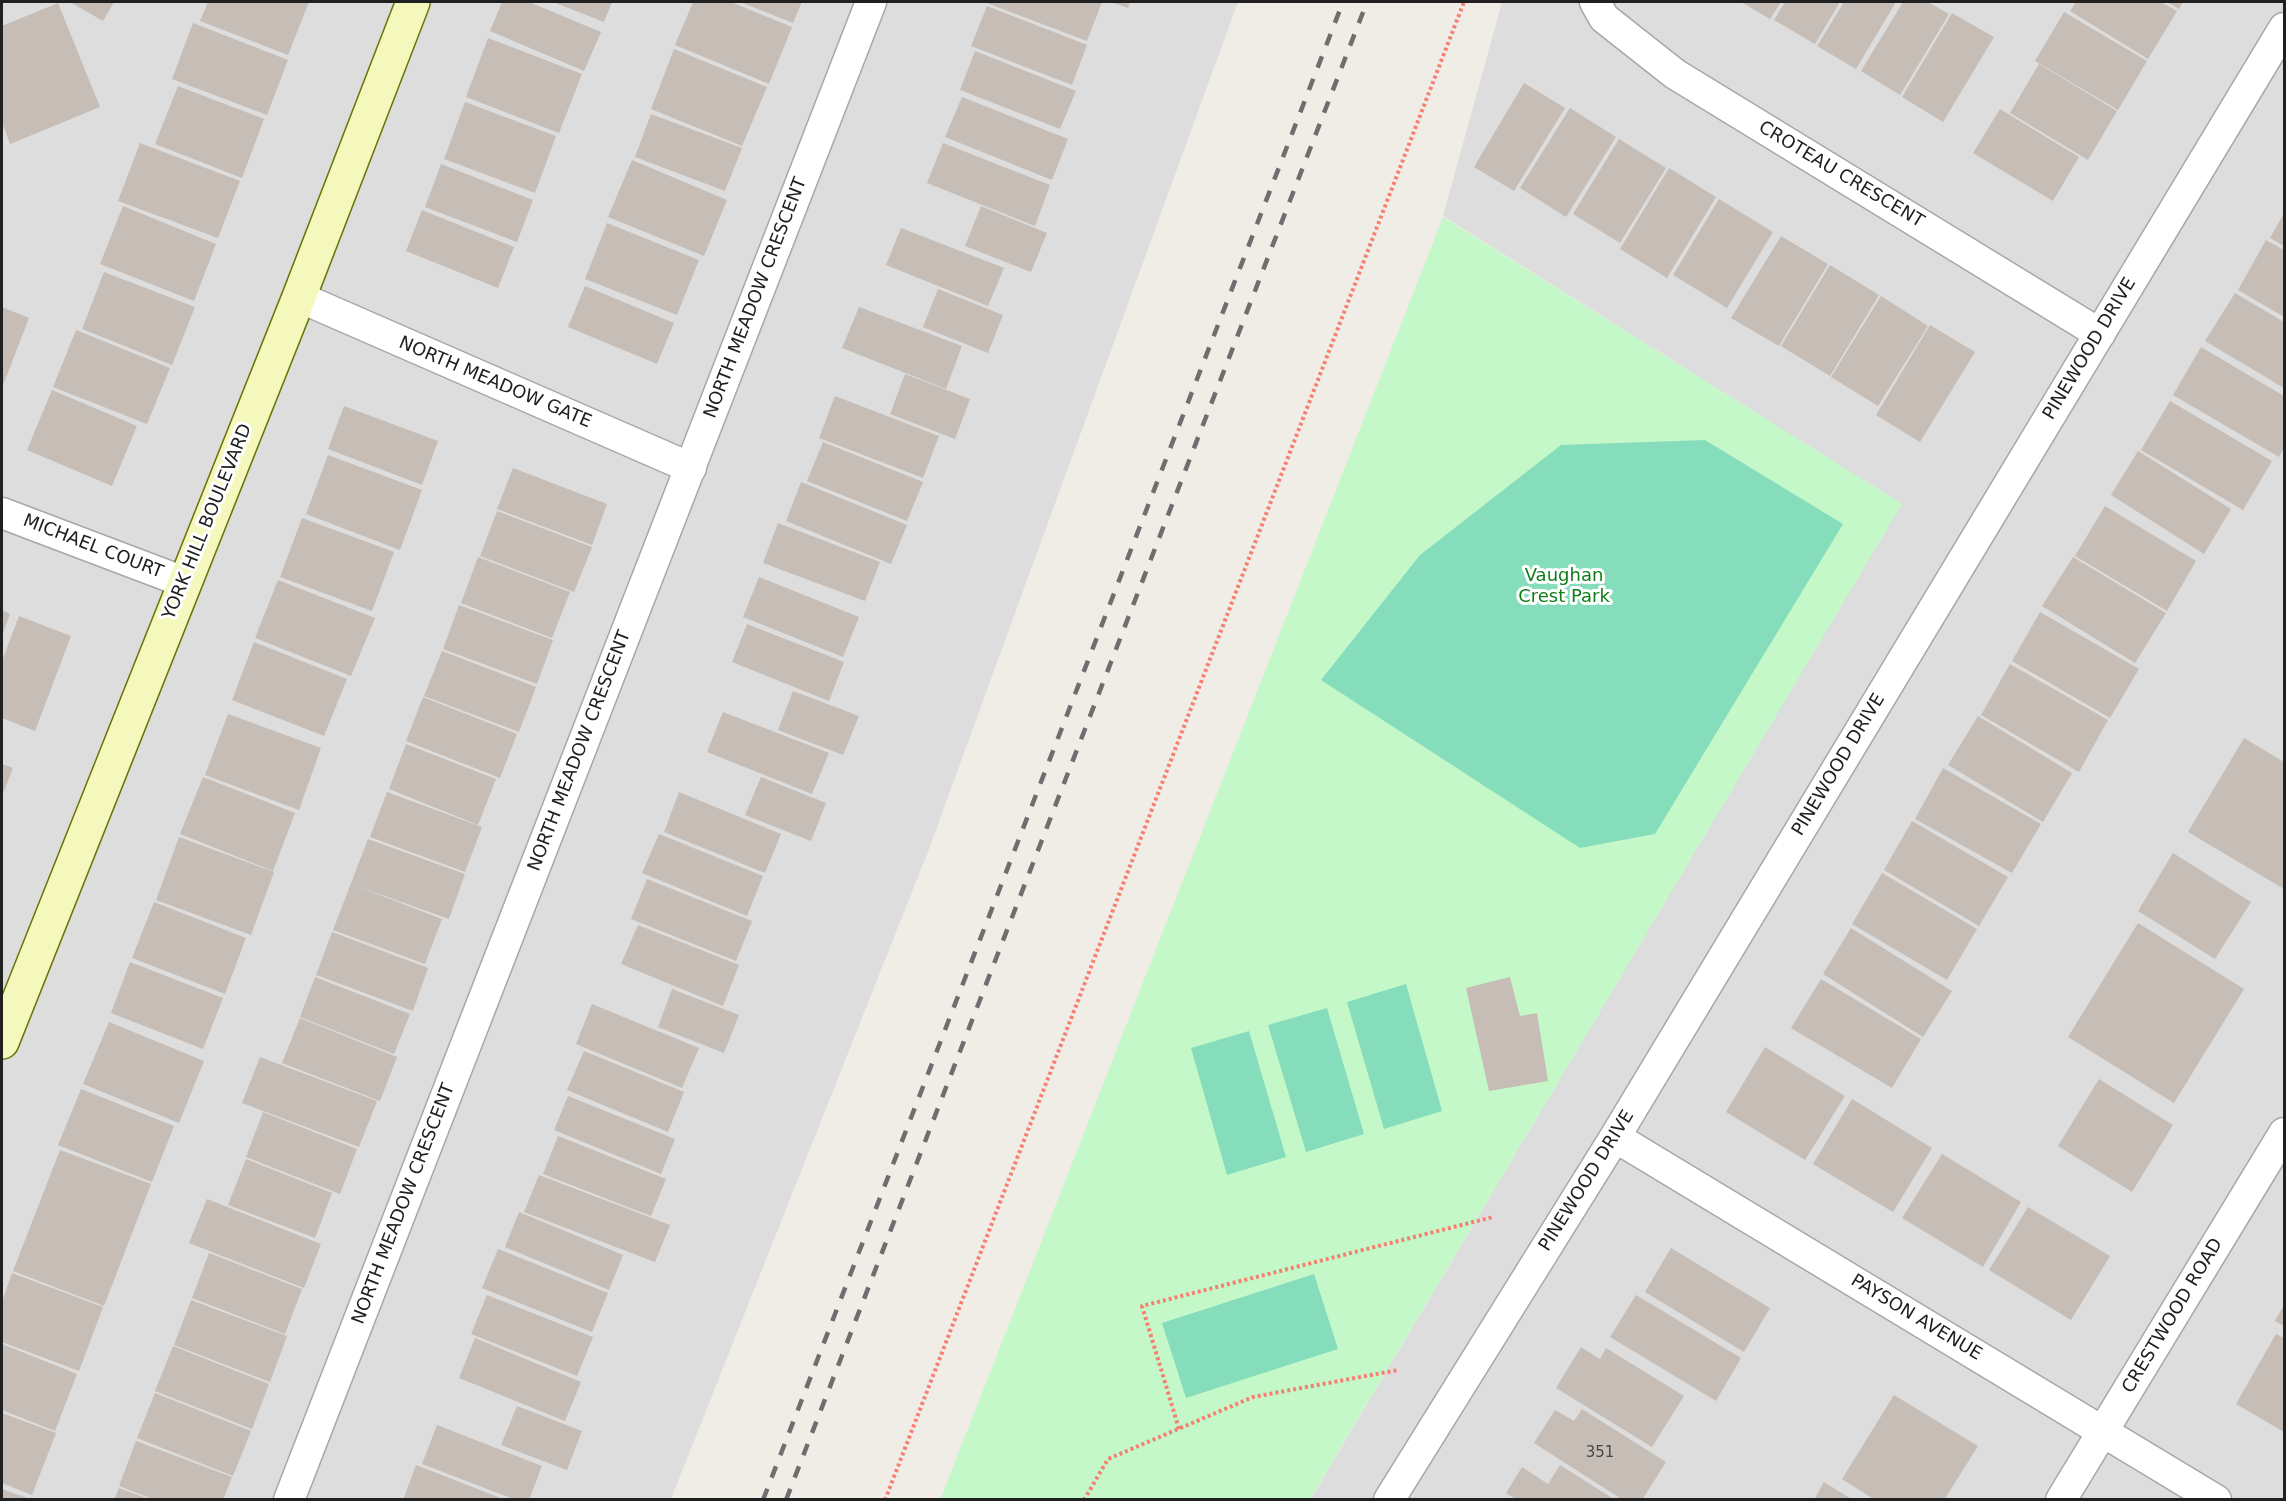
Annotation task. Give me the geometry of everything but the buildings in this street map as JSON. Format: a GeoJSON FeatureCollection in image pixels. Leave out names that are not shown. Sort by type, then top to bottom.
{"type":"FeatureCollection","features":[{"type":"Feature","properties":{"kind":"street","name":"YORK HILL BOULEVARD"},"geometry":{"type":"LineString","coordinates":[[2,1042],[299,297],[413,2]]}},
{"type":"Feature","properties":{"kind":"street","name":"NORTH MEADOW CRESCENT"},"geometry":{"type":"LineString","coordinates":[[289,1500],[871,2]]}},
{"type":"Feature","properties":{"kind":"street","name":"CROTEAU CRESCENT"},"geometry":{"type":"LineString","coordinates":[[1595,2],[1604,18],[1675,74],[2100,334]]}},
{"type":"Feature","properties":{"kind":"street","name":"PINEWOOD DRIVE"},"geometry":{"type":"LineString","coordinates":[[1389,1500],[1615,1137],[2284,28]]}},
{"type":"Feature","properties":{"kind":"street","name":"NORTH MEADOW GATE"},"geometry":{"type":"LineString","coordinates":[[299,297],[691,468]]}},
{"type":"Feature","properties":{"kind":"street","name":"MICHAEL COURT"},"geometry":{"type":"LineString","coordinates":[[2,513],[184,582]]}},
{"type":"Feature","properties":{"kind":"street","name":"CRESTWOOD ROAD"},"geometry":{"type":"LineString","coordinates":[[2061,1500],[2284,1133]]}},
{"type":"Feature","properties":{"kind":"street","name":"PAYSON AVENUE"},"geometry":{"type":"LineString","coordinates":[[1615,1137],[2216,1500]]}},
{"type":"Feature","properties":{"kind":"path"},"geometry":{"type":"LineString","coordinates":[[885,1500],[1464,2]]}},
{"type":"Feature","properties":{"kind":"path"},"geometry":{"type":"LineString","coordinates":[[1179,1429],[1142,1306],[1493,1217]]}},
{"type":"Feature","properties":{"kind":"path"},"geometry":{"type":"LineString","coordinates":[[1084,1500],[1108,1459],[1253,1397],[1398,1370]]}},
{"type":"Feature","properties":{"kind":"shaded area"},"geometry":{"type":"Polygon","coordinates":[[[2,2],[1238,2],[929,849],[671,1499],[2,1500],[2,2]]]}},
{"type":"Feature","properties":{"kind":"shaded area"},"geometry":{"type":"Polygon","coordinates":[[[1502,2],[2284,2],[2284,1499],[1310,1500],[1901,504],[1443,216],[1502,2]]]}},
{"type":"Feature","properties":{"kind":"green space","name":"Vaughan Crest Park"},"geometry":{"type":"Polygon","coordinates":[[[1443,217],[1902,504],[1310,1499],[940,1500],[1443,217]]]}},
{"type":"Feature","properties":{"kind":"green space"},"geometry":{"type":"Polygon","coordinates":[[[1705,440],[1843,524],[1655,834],[1580,848],[1321,680],[1420,555],[1561,445],[1705,440]]]}},
{"type":"Feature","properties":{"kind":"green space"},"geometry":{"type":"Polygon","coordinates":[[[1406,984],[1442,1111],[1384,1129],[1347,1002],[1406,984]]]}},
{"type":"Feature","properties":{"kind":"green space"},"geometry":{"type":"Polygon","coordinates":[[[1327,1008],[1364,1134],[1306,1152],[1268,1025],[1327,1008]]]}},
{"type":"Feature","properties":{"kind":"green space"},"geometry":{"type":"Polygon","coordinates":[[[1249,1031],[1286,1157],[1227,1175],[1191,1048],[1249,1031]]]}},
{"type":"Feature","properties":{"kind":"green space"},"geometry":{"type":"Polygon","coordinates":[[[1314,1274],[1338,1349],[1186,1398],[1162,1323],[1314,1274]]]}},
{"type":"Feature","properties":{"kind":"railway"},"geometry":{"type":"LineString","coordinates":[[763,1500],[1343,2]]}},
{"type":"Feature","properties":{"kind":"railway"},"geometry":{"type":"LineString","coordinates":[[786,1500],[1367,2]]}}]}
